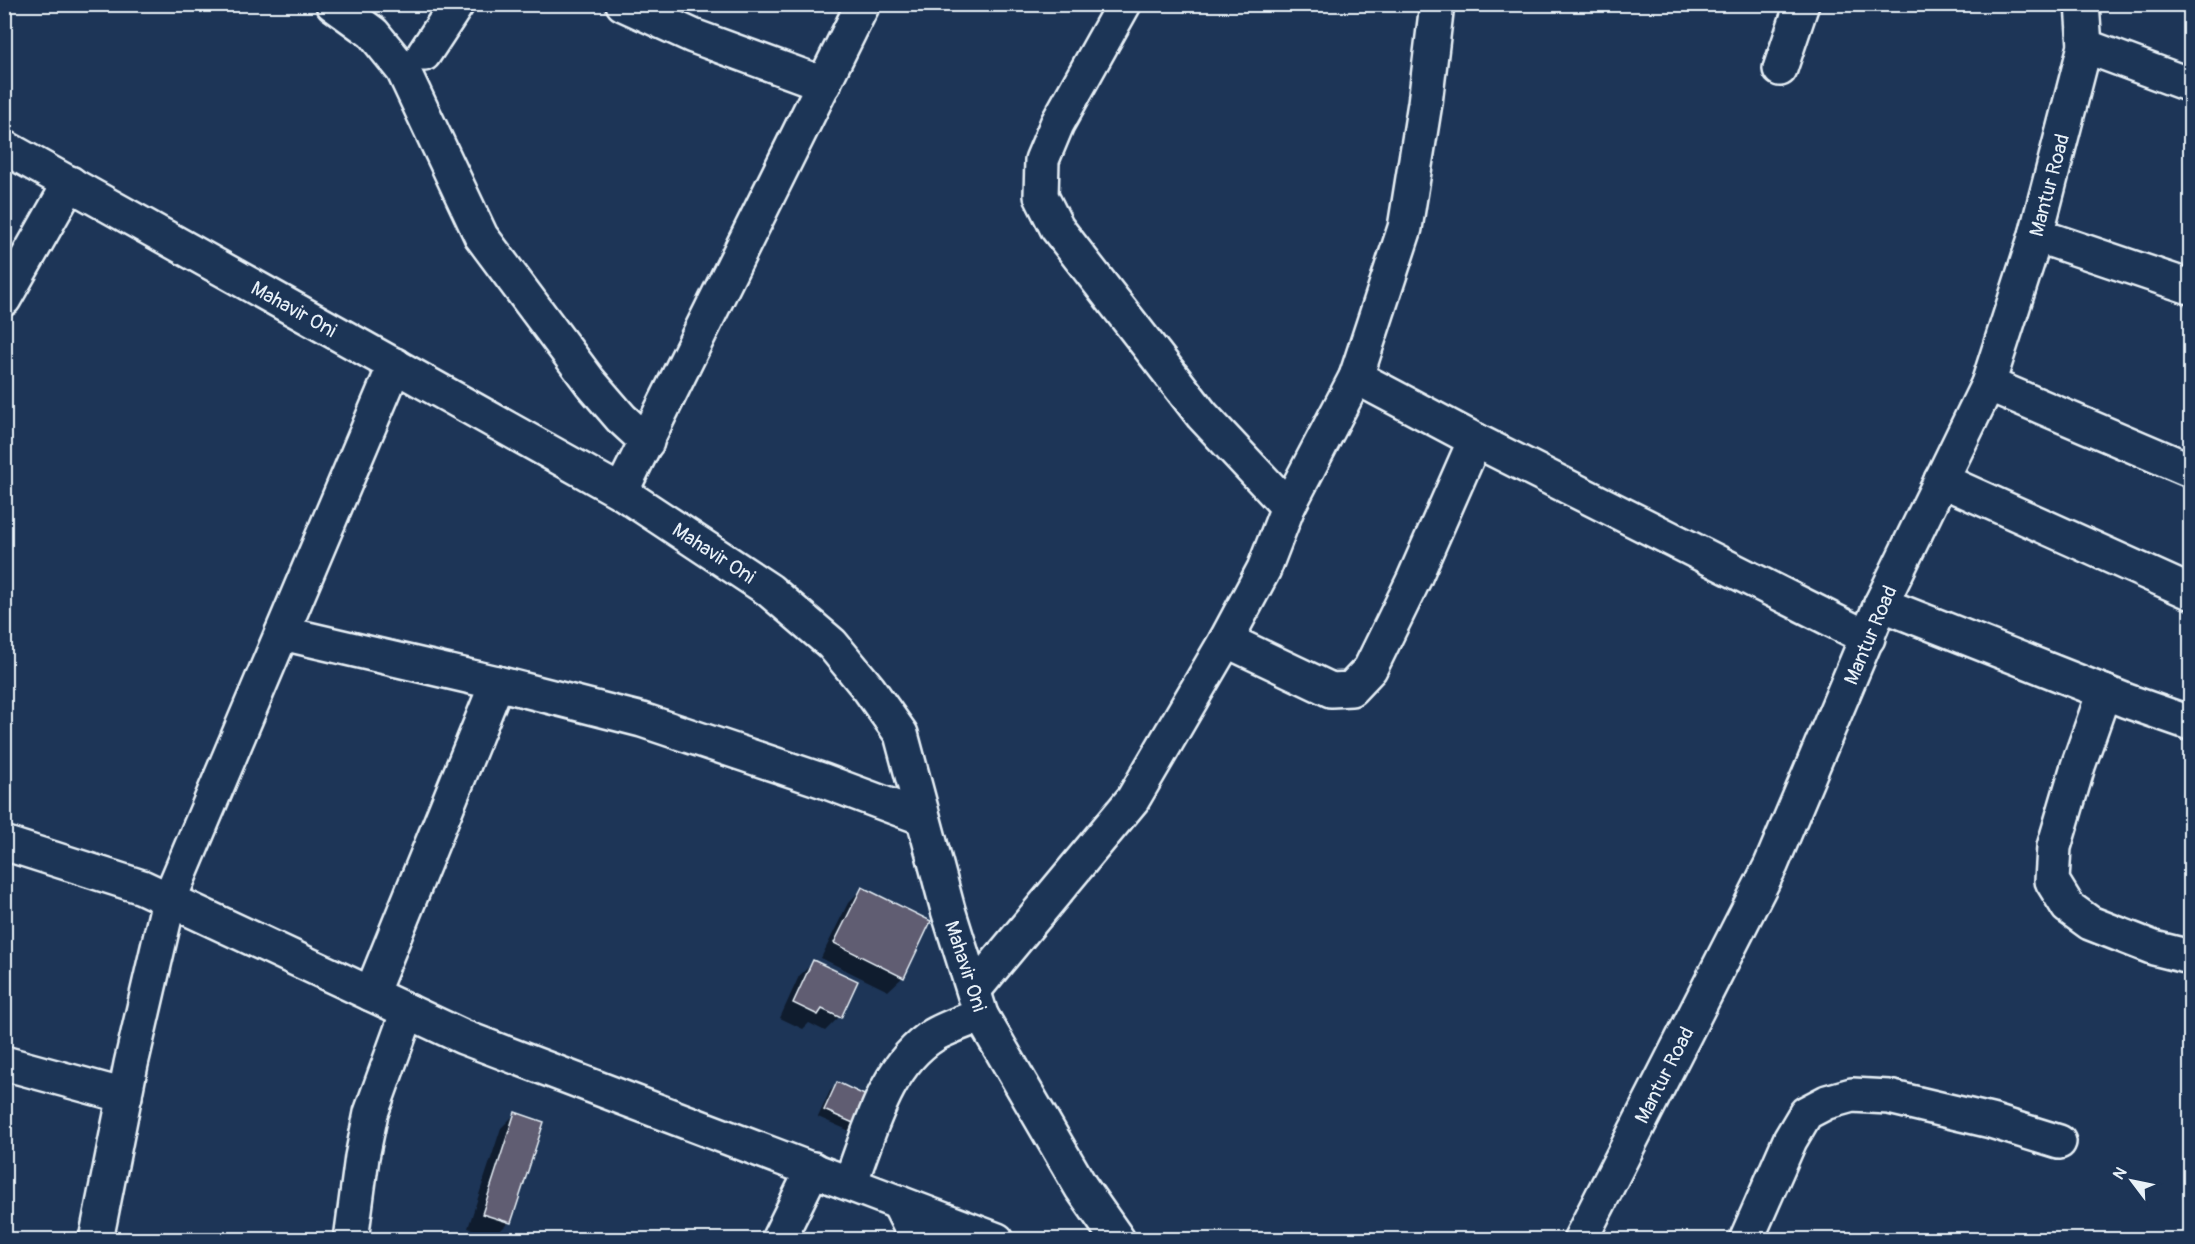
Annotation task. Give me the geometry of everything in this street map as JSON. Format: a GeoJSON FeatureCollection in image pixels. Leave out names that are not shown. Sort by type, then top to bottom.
{"type":"FeatureCollection","features":[{"type":"Feature","properties":{"kind":"street"},"geometry":{"type":"LineString","coordinates":[[333,4],[373,33],[403,70],[481,236],[590,382],[621,418],[647,442]]}},
{"type":"Feature","properties":{"kind":"street"},"geometry":{"type":"LineString","coordinates":[[424,54],[457,4]]}},
{"type":"Feature","properties":{"kind":"street"},"geometry":{"type":"LineString","coordinates":[[623,4],[693,36],[824,84]]}},
{"type":"Feature","properties":{"kind":"street"},"geometry":{"type":"LineString","coordinates":[[621,492],[863,4]]}},
{"type":"Feature","properties":{"kind":"street"},"geometry":{"type":"LineString","coordinates":[[1124,4],[1057,124],[1042,160],[1041,196],[1057,228],[1202,415],[1288,507]]}},
{"type":"Feature","properties":{"kind":"street"},"geometry":{"type":"LineString","coordinates":[[850,1183],[888,1087],[904,1062],[933,1036],[978,1002],[1133,799],[1226,640],[1264,569],[1288,507],[1356,377],[1406,228],[1437,4]]}},
{"type":"Feature","properties":{"kind":"street"},"geometry":{"type":"LineString","coordinates":[[1780,69],[1802,4]]}},
{"type":"Feature","properties":{"kind":"street","name":"Mantur Road"},"geometry":{"type":"LineString","coordinates":[[1580,1239],[1771,865],[1881,604],[1988,384],[2036,235],[2085,46],[2082,4]]}},
{"type":"Feature","properties":{"kind":"street"},"geometry":{"type":"LineString","coordinates":[[2085,46],[2190,85]]}},
{"type":"Feature","properties":{"kind":"street","name":"Mahavir Oni"},"geometry":{"type":"LineString","coordinates":[[4,147],[621,492],[769,590],[832,644],[869,689],[901,734],[948,910],[978,1002],[1082,1187],[1118,1239]]}},
{"type":"Feature","properties":{"kind":"street"},"geometry":{"type":"LineString","coordinates":[[4,299],[70,183]]}},
{"type":"Feature","properties":{"kind":"street"},"geometry":{"type":"LineString","coordinates":[[2036,235],[2190,287]]}},
{"type":"Feature","properties":{"kind":"street"},"geometry":{"type":"LineString","coordinates":[[96,1239],[169,900],[395,365]]}},
{"type":"Feature","properties":{"kind":"street"},"geometry":{"type":"LineString","coordinates":[[1356,377],[1475,440],[1868,638]]}},
{"type":"Feature","properties":{"kind":"street"},"geometry":{"type":"LineString","coordinates":[[1988,384],[2190,470]]}},
{"type":"Feature","properties":{"kind":"street"},"geometry":{"type":"LineString","coordinates":[[1226,640],[1331,690],[1351,689],[1370,669],[1380,649],[1414,579],[1475,440]]}},
{"type":"Feature","properties":{"kind":"street"},"geometry":{"type":"LineString","coordinates":[[1941,480],[2190,592]]}},
{"type":"Feature","properties":{"kind":"street"},"geometry":{"type":"LineString","coordinates":[[1881,604],[2104,692],[2190,723]]}},
{"type":"Feature","properties":{"kind":"street"},"geometry":{"type":"LineString","coordinates":[[282,633],[497,683],[642,720],[824,781],[923,818]]}},
{"type":"Feature","properties":{"kind":"street"},"geometry":{"type":"LineString","coordinates":[[371,994],[497,683]]}},
{"type":"Feature","properties":{"kind":"street"},"geometry":{"type":"LineString","coordinates":[[2104,692],[2078,766],[2054,847],[2052,881],[2068,907],[2090,923],[2154,948],[2190,957]]}},
{"type":"Feature","properties":{"kind":"street"},"geometry":{"type":"LineString","coordinates":[[4,843],[142,887],[463,1037],[997,1239]]}},
{"type":"Feature","properties":{"kind":"street"},"geometry":{"type":"LineString","coordinates":[[351,1239],[362,1157],[371,1113],[408,1011]]}},
{"type":"Feature","properties":{"kind":"street"},"geometry":{"type":"LineString","coordinates":[[4,1063],[125,1096]]}},
{"type":"Feature","properties":{"kind":"street"},"geometry":{"type":"LineString","coordinates":[[1746,1239],[1790,1140],[1806,1113],[1827,1101],[1852,1095],[1889,1097],[1991,1121],[2059,1142]]}},
{"type":"Feature","properties":{"kind":"street"},"geometry":{"type":"LineString","coordinates":[[778,1239],[813,1169]]}},
{"type":"Feature","properties":{"kind":"street"},"geometry":{"type":"LineString","coordinates":[[898,1202],[917,1239]]}},
{"type":"Feature","properties":{"kind":"building"},"geometry":{"type":"Polygon","coordinates":[[[862,887],[931,921],[904,978],[834,943],[862,887]]]}},
{"type":"Feature","properties":{"kind":"building"},"geometry":{"type":"Polygon","coordinates":[[[813,960],[858,981],[841,1018],[822,1009],[818,1015],[793,1003],[813,960]]]}},
{"type":"Feature","properties":{"kind":"building"},"geometry":{"type":"Polygon","coordinates":[[[837,1082],[873,1099],[860,1126],[824,1110],[837,1082]]]}},
{"type":"Feature","properties":{"kind":"building"},"geometry":{"type":"Polygon","coordinates":[[[515,1112],[544,1122],[511,1223],[482,1214],[515,1112]]]}}]}
